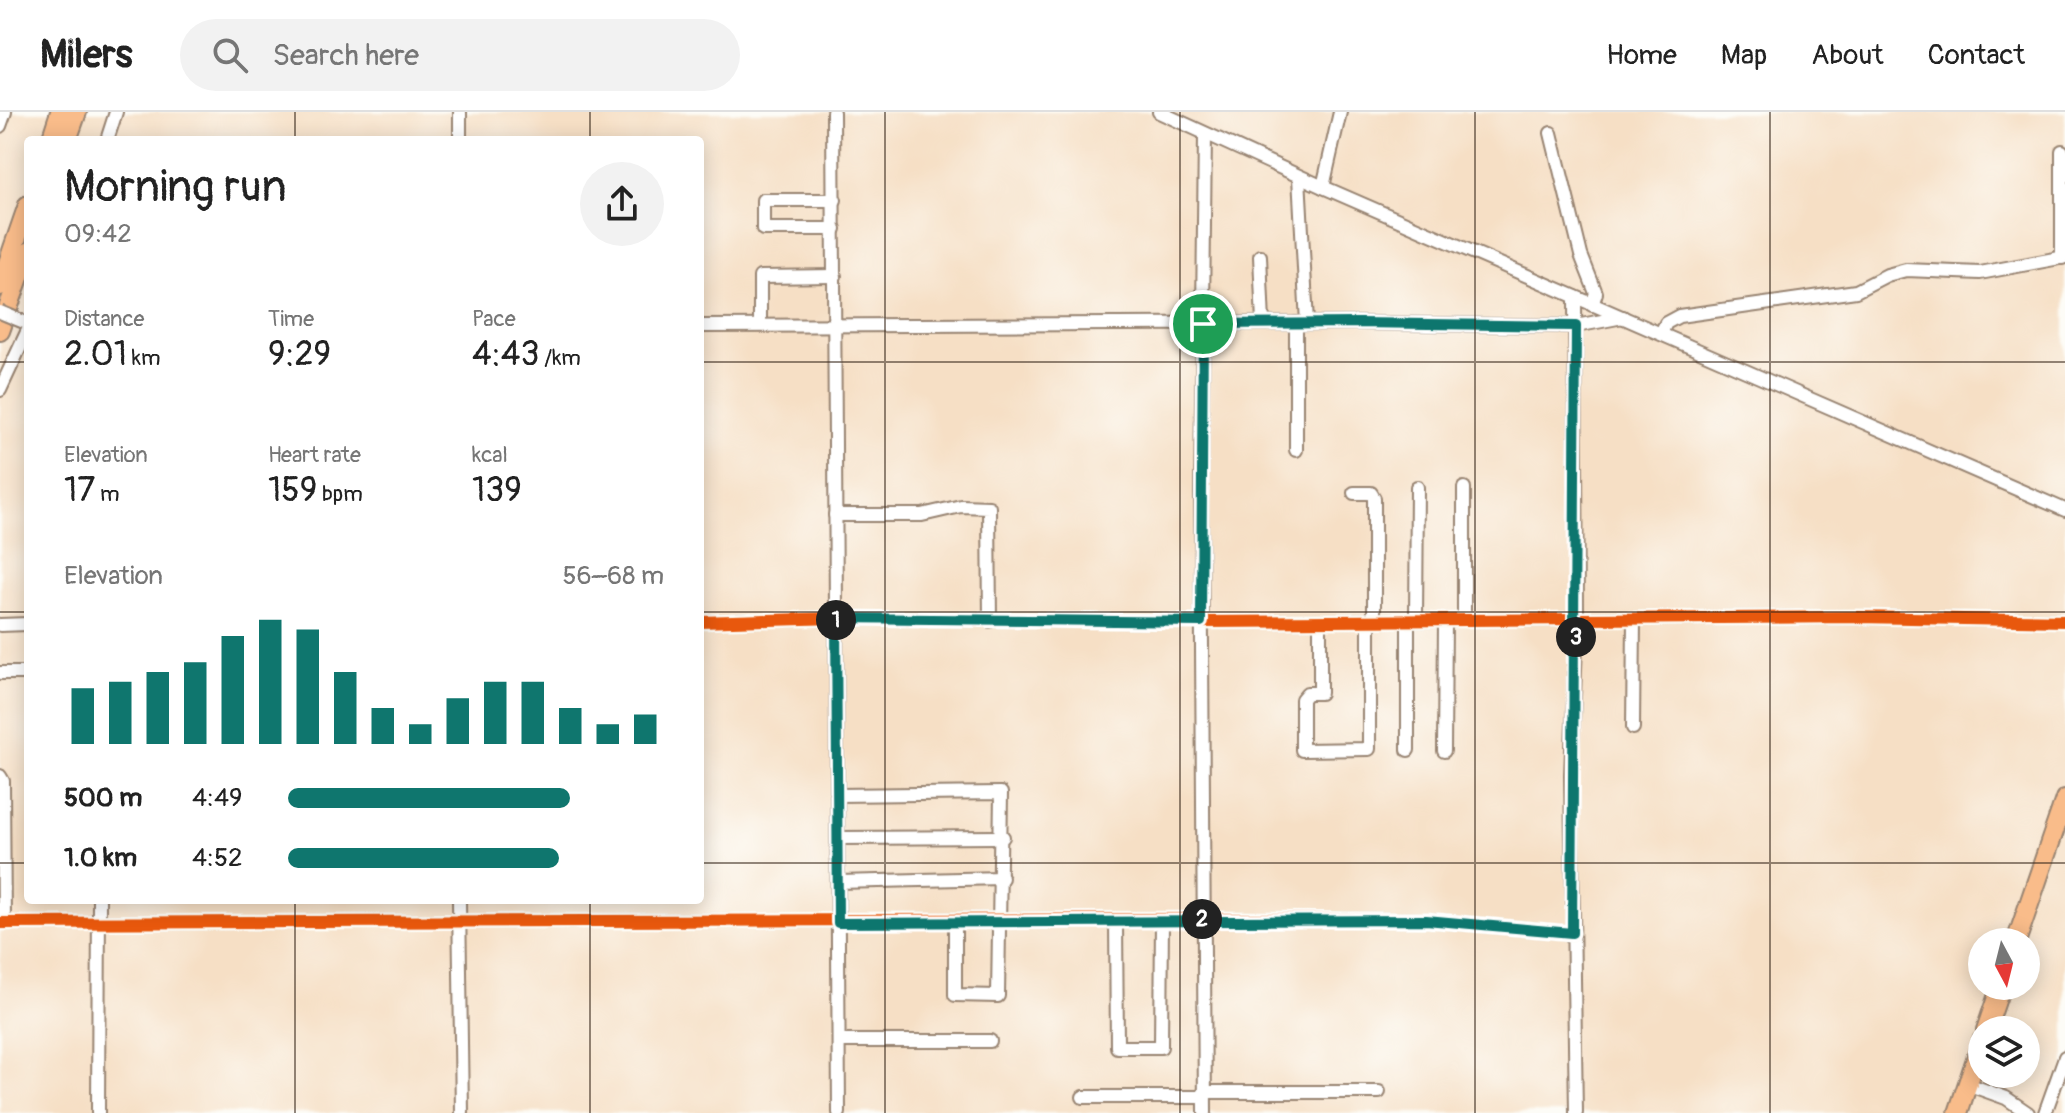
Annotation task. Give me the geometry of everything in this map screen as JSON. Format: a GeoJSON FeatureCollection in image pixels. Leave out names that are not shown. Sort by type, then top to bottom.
{"type":"FeatureCollection","features":[{"type":"Feature","properties":{"kind":"highway"},"geometry":{"type":"LineString","coordinates":[[52,136],[60,112]]}},
{"type":"Feature","properties":{"kind":"highway"},"geometry":{"type":"LineString","coordinates":[[68,136],[77,112]]}},
{"type":"Feature","properties":{"kind":"highway"},"geometry":{"type":"LineString","coordinates":[[0,286],[24,217]]}},
{"type":"Feature","properties":{"kind":"highway"},"geometry":{"type":"LineString","coordinates":[[0,331],[24,263]]}},
{"type":"Feature","properties":{"kind":"highway"},"geometry":{"type":"LineString","coordinates":[[2021,928],[2065,799]]}},
{"type":"Feature","properties":{"kind":"highway"},"geometry":{"type":"LineString","coordinates":[[1958,1113],[1968,1081]]}},
{"type":"Feature","properties":{"kind":"street"},"geometry":{"type":"LineString","coordinates":[[0,126],[5,112]]}},
{"type":"Feature","properties":{"kind":"street"},"geometry":{"type":"LineString","coordinates":[[108,136],[116,112]]}},
{"type":"Feature","properties":{"kind":"street"},"geometry":{"type":"LineString","coordinates":[[460,112],[460,136]]}},
{"type":"Feature","properties":{"kind":"street"},"geometry":{"type":"LineString","coordinates":[[833,112],[839,1113]]}},
{"type":"Feature","properties":{"kind":"street"},"geometry":{"type":"LineString","coordinates":[[1159,112],[1299,177],[2065,510]]}},
{"type":"Feature","properties":{"kind":"street"},"geometry":{"type":"LineString","coordinates":[[1323,187],[1340,112]]}},
{"type":"Feature","properties":{"kind":"street"},"geometry":{"type":"LineString","coordinates":[[1551,133],[1581,255],[1596,293],[1592,305]]}},
{"type":"Feature","properties":{"kind":"street"},"geometry":{"type":"LineString","coordinates":[[1205,134],[1201,622],[1205,1113]]}},
{"type":"Feature","properties":{"kind":"street"},"geometry":{"type":"LineString","coordinates":[[1661,333],[1666,323],[1679,316],[1856,291],[1887,275],[1906,270],[1989,272],[2063,258],[2062,151]]}},
{"type":"Feature","properties":{"kind":"street"},"geometry":{"type":"LineString","coordinates":[[1296,450],[1302,323],[1299,177]]}},
{"type":"Feature","properties":{"kind":"street"},"geometry":{"type":"LineString","coordinates":[[835,200],[763,200],[763,229],[835,229]]}},
{"type":"Feature","properties":{"kind":"street"},"geometry":{"type":"LineString","coordinates":[[1260,256],[1263,323]]}},
{"type":"Feature","properties":{"kind":"street"},"geometry":{"type":"LineString","coordinates":[[760,325],[760,277],[835,276]]}},
{"type":"Feature","properties":{"kind":"street"},"geometry":{"type":"LineString","coordinates":[[1575,297],[1577,618],[1571,775],[1576,1113]]}},
{"type":"Feature","properties":{"kind":"street"},"geometry":{"type":"LineString","coordinates":[[0,312],[24,324]]}},
{"type":"Feature","properties":{"kind":"street"},"geometry":{"type":"LineString","coordinates":[[704,326],[1302,323],[1576,326],[1623,317]]}},
{"type":"Feature","properties":{"kind":"street"},"geometry":{"type":"LineString","coordinates":[[0,390],[24,332]]}},
{"type":"Feature","properties":{"kind":"street"},"geometry":{"type":"LineString","coordinates":[[1408,750],[1417,487]]}},
{"type":"Feature","properties":{"kind":"street"},"geometry":{"type":"LineString","coordinates":[[1464,488],[1464,619]]}},
{"type":"Feature","properties":{"kind":"street"},"geometry":{"type":"LineString","coordinates":[[1320,621],[1320,693],[1307,693],[1302,699],[1302,750],[1369,749],[1374,498],[1371,493],[1354,493]]}},
{"type":"Feature","properties":{"kind":"street"},"geometry":{"type":"LineString","coordinates":[[835,515],[922,515],[961,506],[989,507],[990,621]]}},
{"type":"Feature","properties":{"kind":"street"},"geometry":{"type":"LineString","coordinates":[[704,622],[836,618],[1201,622],[2000,617],[2065,621]]}},
{"type":"Feature","properties":{"kind":"street"},"geometry":{"type":"LineString","coordinates":[[1633,728],[1634,618]]}},
{"type":"Feature","properties":{"kind":"street"},"geometry":{"type":"LineString","coordinates":[[1444,751],[1445,620]]}},
{"type":"Feature","properties":{"kind":"street"},"geometry":{"type":"LineString","coordinates":[[0,625],[24,624]]}},
{"type":"Feature","properties":{"kind":"street"},"geometry":{"type":"LineString","coordinates":[[0,673],[24,673]]}},
{"type":"Feature","properties":{"kind":"street"},"geometry":{"type":"LineString","coordinates":[[0,776],[3,781],[2,923],[1426,920],[1572,933]]}},
{"type":"Feature","properties":{"kind":"street"},"geometry":{"type":"LineString","coordinates":[[837,795],[1001,793],[1003,837],[998,996],[955,995],[955,922]]}},
{"type":"Feature","properties":{"kind":"street"},"geometry":{"type":"LineString","coordinates":[[838,838],[1003,837]]}},
{"type":"Feature","properties":{"kind":"street"},"geometry":{"type":"LineString","coordinates":[[838,882],[1002,878]]}},
{"type":"Feature","properties":{"kind":"street"},"geometry":{"type":"LineString","coordinates":[[98,1113],[99,904]]}},
{"type":"Feature","properties":{"kind":"street"},"geometry":{"type":"LineString","coordinates":[[459,904],[462,1113]]}},
{"type":"Feature","properties":{"kind":"street"},"geometry":{"type":"LineString","coordinates":[[1116,920],[1117,1047],[1161,1047],[1162,919]]}},
{"type":"Feature","properties":{"kind":"street"},"geometry":{"type":"LineString","coordinates":[[839,1041],[990,1041]]}},
{"type":"Feature","properties":{"kind":"street"},"geometry":{"type":"LineString","coordinates":[[2045,1113],[2065,1057]]}},
{"type":"Feature","properties":{"kind":"street"},"geometry":{"type":"LineString","coordinates":[[1967,1084],[2006,1098],[2028,1113]]}},
{"type":"Feature","properties":{"kind":"street"},"geometry":{"type":"LineString","coordinates":[[1083,1097],[1379,1092]]}},
{"type":"Feature","properties":{"kind":"cycle path"},"geometry":{"type":"LineString","coordinates":[[704,622],[836,618],[1201,622],[1858,617],[2065,621]]}},
{"type":"Feature","properties":{"kind":"cycle path"},"geometry":{"type":"LineString","coordinates":[[0,923],[1426,920],[1572,933]]}},
{"type":"Feature","properties":{"kind":"route"},"geometry":{"type":"LineString","coordinates":[[1203,324],[1576,326],[1574,471],[1577,618],[1571,775],[1572,933],[1426,920],[838,923],[836,618],[1201,622],[1203,324]]}}]}
